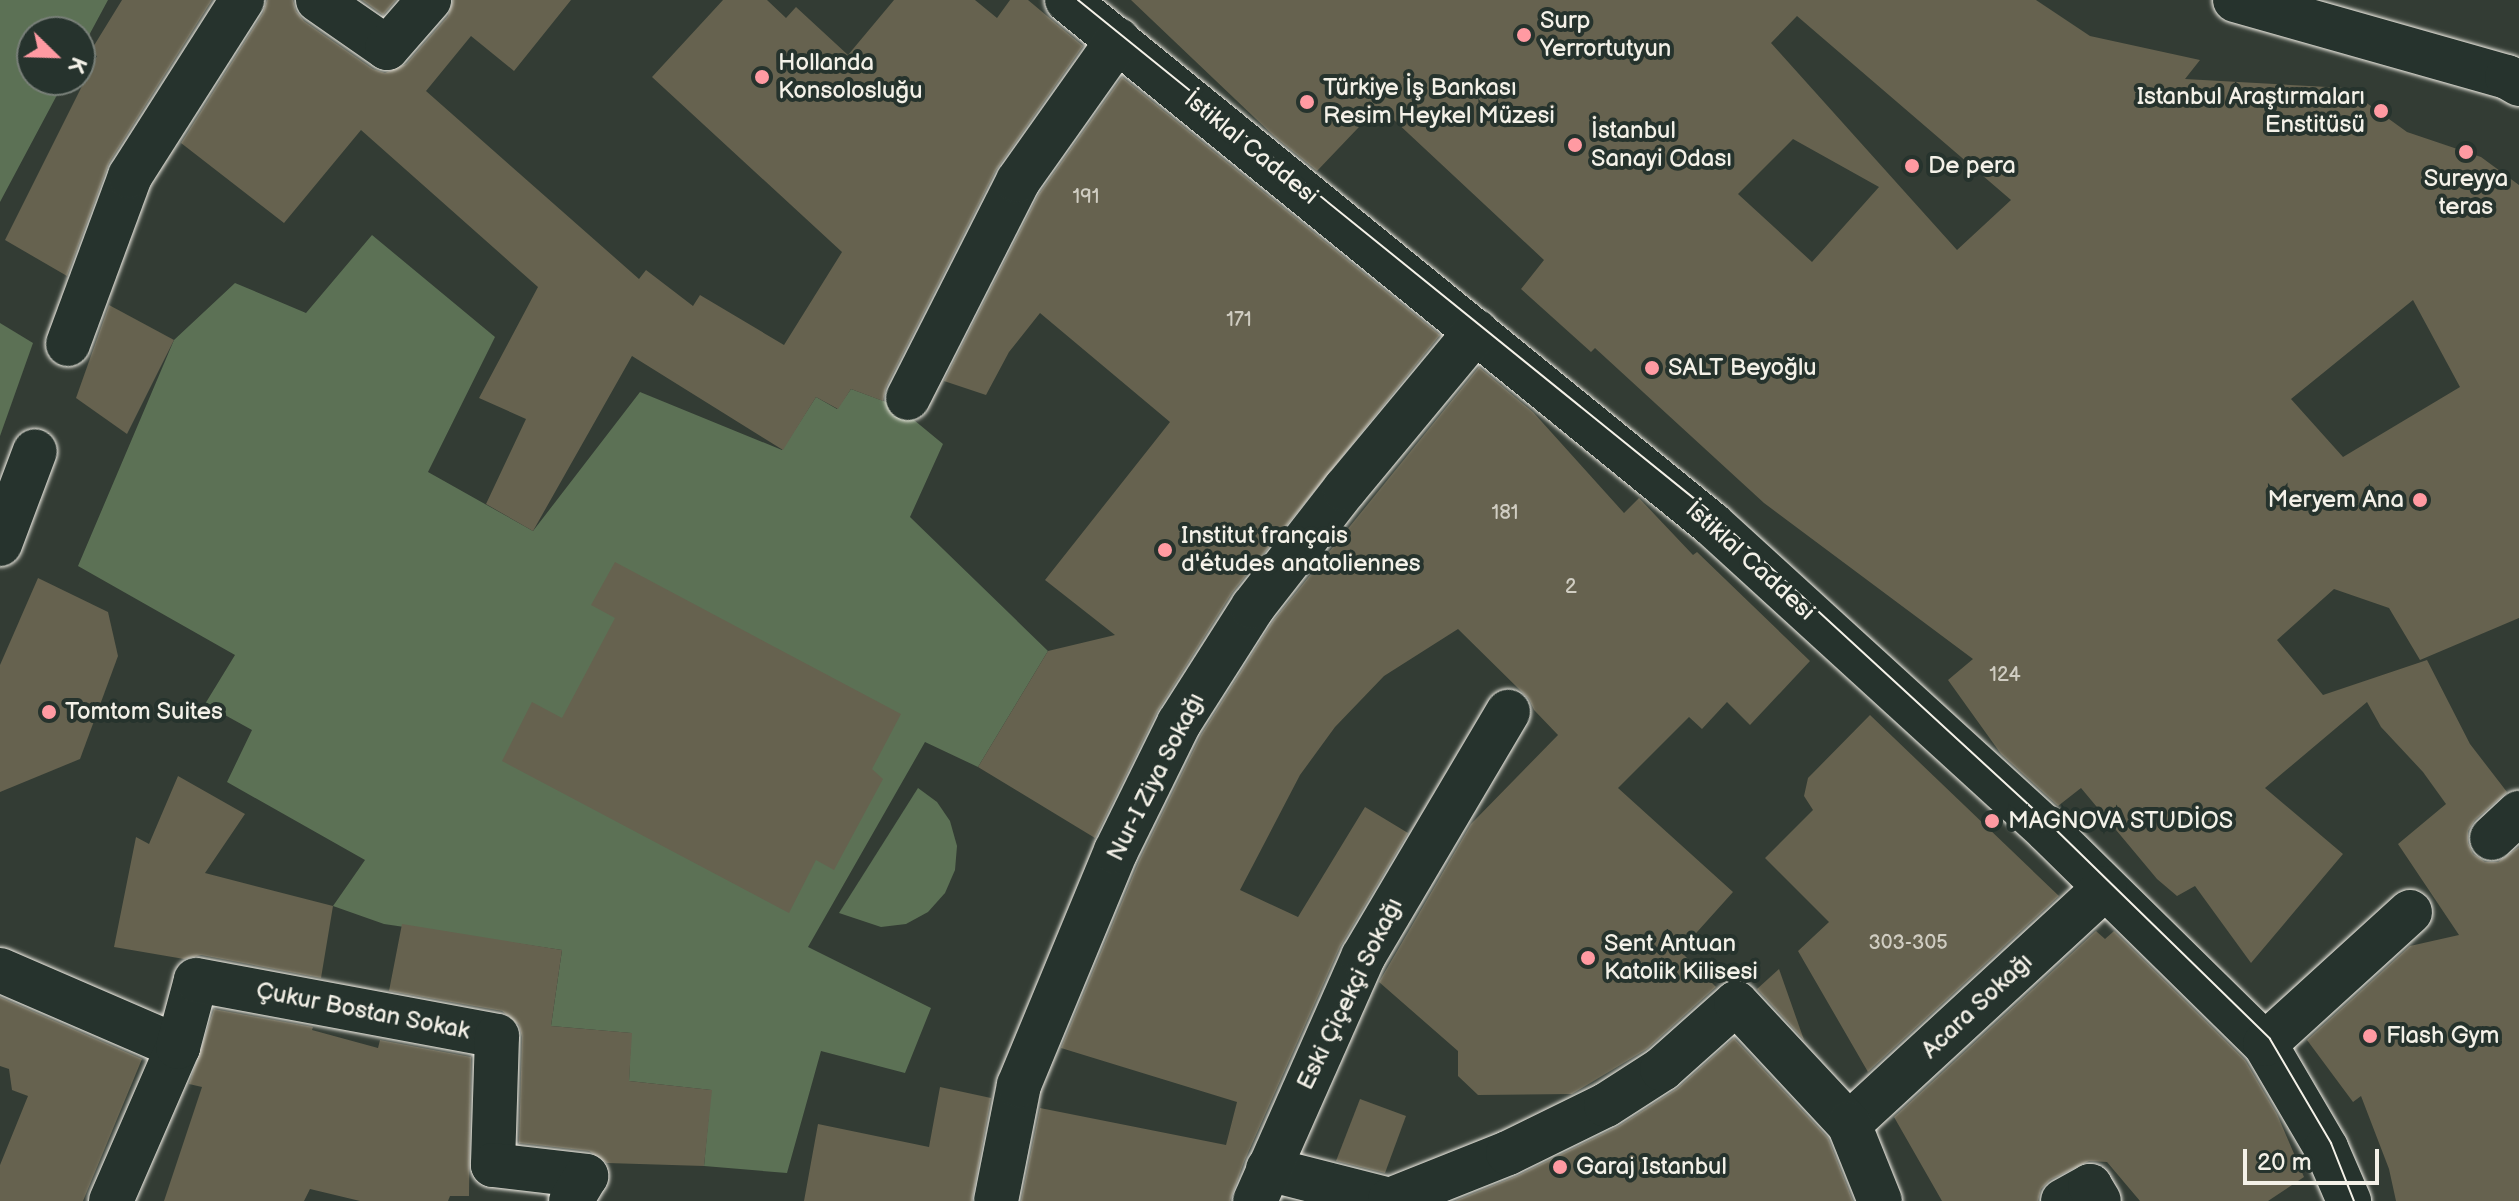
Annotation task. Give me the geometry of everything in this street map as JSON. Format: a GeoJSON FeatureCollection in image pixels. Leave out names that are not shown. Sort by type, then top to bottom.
{"type":"FeatureCollection","features":[{"type":"Feature","properties":{"kind":"street"},"geometry":{"type":"LineString","coordinates":[[68,344],[130,176],[242,0]]}},
{"type":"Feature","properties":{"kind":"street"},"geometry":{"type":"LineString","coordinates":[[318,0],[387,48],[429,0]]}},
{"type":"Feature","properties":{"kind":"street","name":"İstiklal Caddesi"},"geometry":{"type":"LineString","coordinates":[[1067,0],[1713,525],[2047,830],[2265,1044],[2326,1148],[2349,1201]]}},
{"type":"Feature","properties":{"kind":"street"},"geometry":{"type":"LineString","coordinates":[[2235,0],[2507,77],[2519,84]]}},
{"type":"Feature","properties":{"kind":"street"},"geometry":{"type":"LineString","coordinates":[[908,398],[1018,181],[1118,40]]}},
{"type":"Feature","properties":{"kind":"street","name":"Nur-I Ziya Sokağı"},"geometry":{"type":"LineString","coordinates":[[996,1201],[1019,1085],[1116,851],[1179,723],[1253,607],[1345,489],[1476,331]]}},
{"type":"Feature","properties":{"kind":"street"},"geometry":{"type":"LineString","coordinates":[[0,544],[35,451]]}},
{"type":"Feature","properties":{"kind":"street","name":"Eski Çiçekçi Sokağı"},"geometry":{"type":"LineString","coordinates":[[1262,1185],[1363,957],[1508,712]]}},
{"type":"Feature","properties":{"kind":"street","name":"Acara Sokağı"},"geometry":{"type":"LineString","coordinates":[[1849,1124],[2105,888]]}},
{"type":"Feature","properties":{"kind":"street"},"geometry":{"type":"LineString","coordinates":[[2265,1044],[2410,912]]}},
{"type":"Feature","properties":{"kind":"street"},"geometry":{"type":"LineString","coordinates":[[0,970],[178,1047],[111,1201]]}},
{"type":"Feature","properties":{"kind":"street","name":"Çukur Bostan Sokak"},"geometry":{"type":"LineString","coordinates":[[178,1047],[196,980],[497,1036],[493,1165],[586,1176],[571,1201]]}},
{"type":"Feature","properties":{"kind":"street"},"geometry":{"type":"LineString","coordinates":[[1262,1185],[1390,1200],[1508,1153],[1606,1105],[1662,1069],[1736,1003],[1849,1124],[1880,1201]]}},
{"type":"Feature","properties":{"kind":"street"},"geometry":{"type":"LineString","coordinates":[[2063,1201],[2090,1186],[2099,1201]]}},
{"type":"Feature","properties":{"kind":"green space"},"geometry":{"type":"Polygon","coordinates":[[[0,0],[108,0],[96,22],[96,16],[16,16],[16,96],[56,96],[0,202],[0,0]]]}},
{"type":"Feature","properties":{"kind":"green space"},"geometry":{"type":"Polygon","coordinates":[[[372,235],[495,337],[428,472],[533,531],[640,392],[782,450],[816,397],[837,409],[851,389],[897,406],[943,444],[910,517],[1048,651],[978,767],[925,742],[808,947],[931,1008],[905,1073],[821,1051],[787,1173],[704,1166],[711,1090],[629,1081],[631,1033],[551,1026],[562,950],[384,924],[333,906],[365,860],[227,782],[252,730],[205,704],[235,655],[78,566],[174,340],[235,283],[306,313],[372,235]]]}},
{"type":"Feature","properties":{"kind":"green space"},"geometry":{"type":"Polygon","coordinates":[[[0,323],[33,343],[0,436],[0,323]]]}},
{"type":"Feature","properties":{"kind":"green space"},"geometry":{"type":"Polygon","coordinates":[[[918,788],[937,802],[950,821],[957,846],[955,870],[945,893],[928,912],[906,924],[881,927],[839,913],[918,788]]]}},
{"type":"Feature","properties":{"kind":"building"},"geometry":{"type":"Polygon","coordinates":[[[122,0],[212,0],[109,163],[67,276],[5,240],[77,96],[96,96],[96,42],[122,0]]]}},
{"type":"Feature","properties":{"kind":"building"},"geometry":{"type":"Polygon","coordinates":[[[267,0],[293,0],[296,11],[304,21],[373,69],[385,73],[406,64],[448,16],[453,0],[571,0],[514,71],[471,36],[426,91],[639,279],[646,270],[693,306],[700,295],[784,345],[842,252],[652,77],[723,0],[767,0],[786,18],[796,7],[848,55],[894,0],[975,0],[997,18],[1010,0],[1028,0],[1083,46],[996,170],[886,387],[883,401],[851,389],[838,409],[816,397],[783,450],[632,356],[533,531],[486,504],[526,419],[479,398],[538,287],[361,130],[284,223],[181,143],[263,13],[267,0]]]}},
{"type":"Feature","properties":{"kind":"building"},"geometry":{"type":"Polygon","coordinates":[[[362,0],[396,0],[383,15],[362,0]]]}},
{"type":"Feature","properties":{"kind":"building"},"geometry":{"type":"Polygon","coordinates":[[[1131,0],[2036,0],[2090,36],[2200,60],[2185,79],[2346,88],[2407,132],[2481,157],[2519,185],[2519,618],[2420,660],[2389,608],[2334,589],[2277,640],[2323,695],[2427,660],[2470,744],[2507,792],[2475,820],[2468,831],[2468,843],[2473,854],[2485,862],[2498,862],[2519,847],[2519,1201],[2396,1201],[2389,1169],[2361,1096],[2353,1102],[2307,1040],[2410,946],[2459,935],[2398,844],[2446,804],[2423,772],[2381,727],[2367,702],[2265,788],[2343,854],[2251,963],[2195,886],[2177,896],[2157,879],[2081,788],[2058,806],[2001,754],[1948,680],[1973,659],[1764,503],[1595,348],[1591,352],[1521,289],[1544,260],[1379,106],[1317,171],[1275,137],[1131,0]],[[1797,16],[1771,43],[1957,250],[2011,200],[1797,16]],[[1793,139],[1738,194],[1812,262],[1879,187],[1793,139]],[[2413,300],[2291,399],[2343,457],[2460,387],[2413,300]]]}},
{"type":"Feature","properties":{"kind":"building"},"geometry":{"type":"Polygon","coordinates":[[[1122,77],[1440,335],[1232,593],[1157,712],[1095,838],[978,767],[1048,651],[1115,635],[1045,580],[1170,422],[1040,313],[1009,352],[986,395],[944,381],[1039,194],[1122,77]]]}},
{"type":"Feature","properties":{"kind":"building"},"geometry":{"type":"Polygon","coordinates":[[[109,305],[174,340],[127,434],[76,398],[109,305]]]}},
{"type":"Feature","properties":{"kind":"building"},"geometry":{"type":"Polygon","coordinates":[[[1479,367],[1533,412],[1624,513],[1639,498],[1693,555],[1697,552],[1810,661],[1750,725],[1727,702],[1702,729],[1689,717],[1618,788],[1733,892],[1680,951],[1716,987],[1647,1049],[1572,1094],[1478,1095],[1458,1076],[1458,1051],[1379,982],[1471,824],[1558,735],[1534,710],[1529,699],[1458,629],[1384,676],[1335,727],[1300,775],[1240,890],[1298,917],[1365,807],[1408,833],[1340,947],[1244,1162],[1230,1201],[1021,1201],[1040,1108],[1226,1145],[1237,1102],[1061,1048],[1139,861],[1201,735],[1273,621],[1479,367]]]}},
{"type":"Feature","properties":{"kind":"building"},"geometry":{"type":"Polygon","coordinates":[[[615,562],[901,714],[872,769],[883,779],[834,870],[816,860],[789,913],[502,761],[532,702],[562,718],[615,618],[591,605],[615,562]]]}},
{"type":"Feature","properties":{"kind":"building","name":"Tomtom Suites"},"geometry":{"type":"Polygon","coordinates":[[[38,578],[108,612],[118,656],[80,759],[0,792],[0,665],[38,578]]]}},
{"type":"Feature","properties":{"kind":"building"},"geometry":{"type":"Polygon","coordinates":[[[1870,715],[2059,896],[1868,1072],[1798,951],[1829,922],[1765,858],[1813,810],[1804,796],[1808,778],[1870,715]]]}},
{"type":"Feature","properties":{"kind":"building"},"geometry":{"type":"Polygon","coordinates":[[[178,776],[245,814],[205,873],[333,906],[321,978],[201,955],[184,959],[114,947],[136,837],[149,844],[178,776]]]}},
{"type":"Feature","properties":{"kind":"building"},"geometry":{"type":"Polygon","coordinates":[[[402,924],[562,950],[551,1026],[632,1033],[629,1081],[712,1090],[704,1166],[607,1163],[589,1151],[519,1143],[522,1037],[519,1025],[502,1011],[389,991],[402,924]]]}},
{"type":"Feature","properties":{"kind":"building"},"geometry":{"type":"Polygon","coordinates":[[[2096,931],[2105,939],[2114,931],[2245,1060],[2277,1114],[2304,1177],[2268,1201],[2140,1201],[2107,1162],[2089,1161],[2050,1180],[2041,1189],[2038,1201],[1942,1201],[1894,1117],[2096,931]]]}},
{"type":"Feature","properties":{"kind":"building"},"geometry":{"type":"Polygon","coordinates":[[[1779,969],[1804,1040],[1757,989],[1779,969]]]}},
{"type":"Feature","properties":{"kind":"building"},"geometry":{"type":"Polygon","coordinates":[[[0,997],[142,1059],[83,1201],[0,1201],[0,1165],[28,1096],[12,1090],[9,1069],[0,1066],[0,997]]]}},
{"type":"Feature","properties":{"kind":"building"},"geometry":{"type":"Polygon","coordinates":[[[214,1009],[313,1027],[312,1030],[378,1048],[380,1040],[471,1057],[469,1196],[450,1196],[448,1201],[360,1201],[310,1189],[304,1201],[164,1201],[202,1087],[189,1084],[214,1009]]]}},
{"type":"Feature","properties":{"kind":"building"},"geometry":{"type":"Polygon","coordinates":[[[1734,1038],[1828,1138],[1853,1201],[1455,1201],[1519,1175],[1619,1126],[1678,1088],[1734,1038]]]}},
{"type":"Feature","properties":{"kind":"building"},"geometry":{"type":"Polygon","coordinates":[[[940,1087],[991,1098],[972,1201],[804,1201],[818,1124],[929,1147],[940,1087]]]}},
{"type":"Feature","properties":{"kind":"building"},"geometry":{"type":"Polygon","coordinates":[[[1360,1099],[1406,1116],[1385,1173],[1336,1161],[1360,1099]]]}},
{"type":"Feature","properties":{"kind":"tram line"},"geometry":{"type":"LineString","coordinates":[[1078,0],[1707,509],[2049,823],[2270,1039],[2331,1143],[2354,1201]]}},
{"type":"Feature","properties":{"kind":"place","name":"Surp Yerrortutyun"},"geometry":{"type":"Point","coordinates":[1524,35]}},
{"type":"Feature","properties":{"kind":"place","name":"Hollanda Konsolosluğu"},"geometry":{"type":"Point","coordinates":[762,77]}},
{"type":"Feature","properties":{"kind":"place","name":"Türkiye İş Bankası Resim Heykel Müzesi"},"geometry":{"type":"Point","coordinates":[1307,102]}},
{"type":"Feature","properties":{"kind":"place","name":"Istanbul Araştırmaları Enstitüsü"},"geometry":{"type":"Point","coordinates":[2381,111]}},
{"type":"Feature","properties":{"kind":"place","name":"İstanbul Sanayi Odası"},"geometry":{"type":"Point","coordinates":[1575,145]}},
{"type":"Feature","properties":{"kind":"place","name":"Sureyya teras"},"geometry":{"type":"Point","coordinates":[2466,152]}},
{"type":"Feature","properties":{"kind":"place","name":"De pera"},"geometry":{"type":"Point","coordinates":[1912,166]}},
{"type":"Feature","properties":{"kind":"place","name":"SALT Beyoğlu"},"geometry":{"type":"Point","coordinates":[1652,368]}},
{"type":"Feature","properties":{"kind":"place","name":"Meryem Ana"},"geometry":{"type":"Point","coordinates":[2420,500]}},
{"type":"Feature","properties":{"kind":"place","name":"Institut français d'études anatoliennes"},"geometry":{"type":"Point","coordinates":[1165,550]}},
{"type":"Feature","properties":{"kind":"place","name":"Tomtom Suites"},"geometry":{"type":"Point","coordinates":[49,712]}},
{"type":"Feature","properties":{"kind":"place","name":"MAGNOVA STUDİOS"},"geometry":{"type":"Point","coordinates":[1992,821]}},
{"type":"Feature","properties":{"kind":"place","name":"Sent Antuan Katolik Kilisesi"},"geometry":{"type":"Point","coordinates":[1588,958]}},
{"type":"Feature","properties":{"kind":"place","name":"Flash Gym"},"geometry":{"type":"Point","coordinates":[2370,1036]}},
{"type":"Feature","properties":{"kind":"place","name":"Garaj Istanbul"},"geometry":{"type":"Point","coordinates":[1560,1167]}}]}
